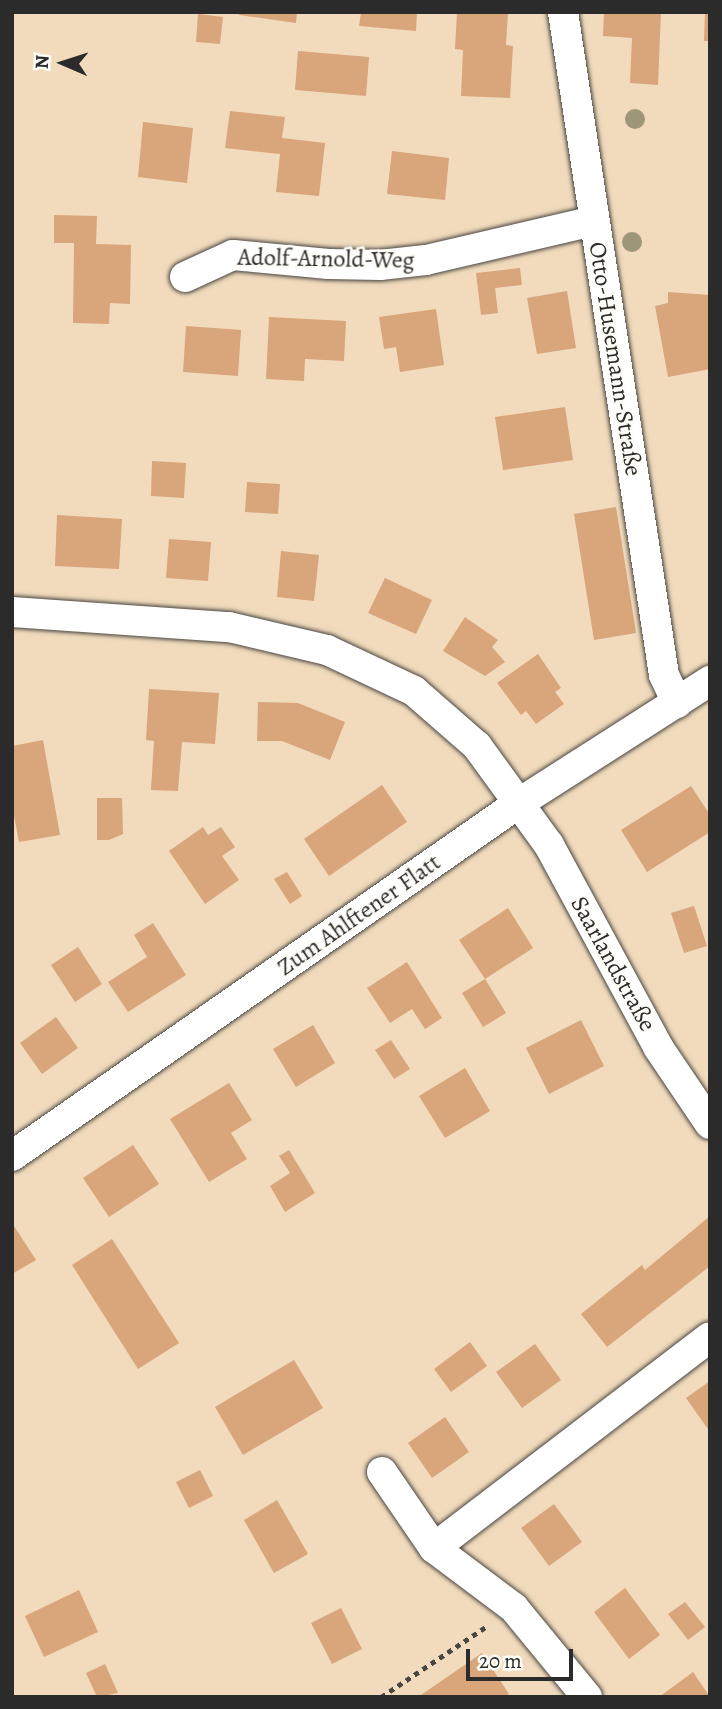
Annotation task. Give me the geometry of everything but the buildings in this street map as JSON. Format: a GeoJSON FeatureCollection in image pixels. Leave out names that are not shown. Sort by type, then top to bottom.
{"type":"FeatureCollection","features":[{"type":"Feature","properties":{"kind":"street","name":"Otto-Husemann-Straße"},"geometry":{"type":"LineString","coordinates":[[563,12],[664,675],[677,703]]}},
{"type":"Feature","properties":{"kind":"street","name":"Adolf-Arnold-Weg"},"geometry":{"type":"LineString","coordinates":[[185,277],[233,255],[328,264],[380,265],[426,260],[593,221]]}},
{"type":"Feature","properties":{"kind":"street","name":"Saarlandstraße"},"geometry":{"type":"LineString","coordinates":[[12,612],[229,627],[327,650],[414,691],[477,746],[550,845],[658,1047],[710,1124]]}},
{"type":"Feature","properties":{"kind":"street","name":"Zum Ahlftener Flatt"},"geometry":{"type":"LineString","coordinates":[[12,1156],[519,803],[710,681]]}},
{"type":"Feature","properties":{"kind":"street"},"geometry":{"type":"LineString","coordinates":[[434,1548],[710,1337]]}},
{"type":"Feature","properties":{"kind":"street"},"geometry":{"type":"LineString","coordinates":[[382,1472],[434,1548],[514,1608],[587,1697]]}},
{"type":"Feature","properties":{"kind":"path"},"geometry":{"type":"LineString","coordinates":[[381,1697],[514,1608]]}}]}
